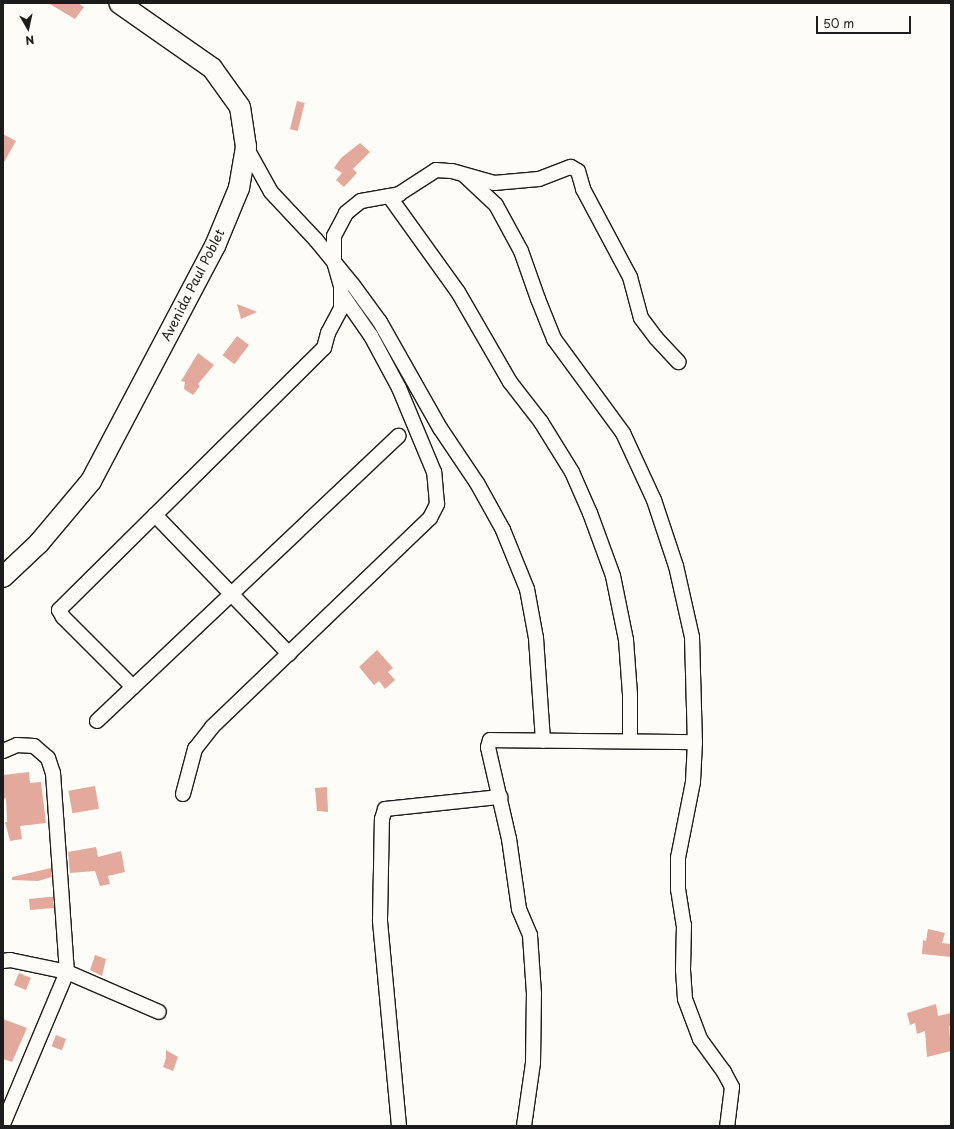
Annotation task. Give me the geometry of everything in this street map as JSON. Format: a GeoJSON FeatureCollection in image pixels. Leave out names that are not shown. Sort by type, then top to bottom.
{"type":"FeatureCollection","features":[{"type":"Feature","properties":{"kind":"main road","name":"Avenida Paul Poblet"},"geometry":{"type":"LineString","coordinates":[[3,577],[39,543],[90,481],[215,246],[239,188],[246,147],[240,107],[212,68],[119,3]]}},
{"type":"Feature","properties":{"kind":"street"},"geometry":{"type":"LineString","coordinates":[[246,147],[271,192],[334,261],[354,285],[380,322],[440,428],[477,483],[503,530],[527,589],[536,638],[542,741]]}},
{"type":"Feature","properties":{"kind":"street"},"geometry":{"type":"LineString","coordinates":[[133,687],[63,617],[59,610],[324,348],[328,333],[341,309],[341,286],[334,261],[334,236],[346,213],[361,201],[399,194],[436,170],[452,171],[494,183],[539,179],[571,167],[578,171],[583,189],[630,277],[641,318],[656,338],[678,362]]}},
{"type":"Feature","properties":{"kind":"street"},"geometry":{"type":"LineString","coordinates":[[464,174],[496,205],[521,250],[554,339],[623,433],[654,500],[676,566],[692,637],[695,742],[692,782],[678,858],[678,889],[684,925],[682,970],[685,999],[700,1039],[724,1072],[732,1087],[727,1126]]}},
{"type":"Feature","properties":{"kind":"street"},"geometry":{"type":"LineString","coordinates":[[389,196],[458,292],[510,382],[541,422],[572,472],[587,506],[613,576],[626,640],[630,694],[630,741]]}},
{"type":"Feature","properties":{"kind":"street"},"geometry":{"type":"LineString","coordinates":[[183,794],[195,749],[212,727],[430,518],[437,504],[434,472],[399,388],[371,336],[341,293]]}},
{"type":"Feature","properties":{"kind":"street"},"geometry":{"type":"LineString","coordinates":[[97,721],[398,436]]}},
{"type":"Feature","properties":{"kind":"street"},"geometry":{"type":"LineString","coordinates":[[155,515],[289,654]]}},
{"type":"Feature","properties":{"kind":"street"},"geometry":{"type":"LineString","coordinates":[[524,1126],[533,1063],[534,994],[530,935],[519,909],[509,839],[488,747],[490,740],[695,742]]}},
{"type":"Feature","properties":{"kind":"street"},"geometry":{"type":"LineString","coordinates":[[3,751],[17,745],[34,746],[48,758],[53,773],[67,972],[3,1124]]}},
{"type":"Feature","properties":{"kind":"street"},"geometry":{"type":"LineString","coordinates":[[399,1126],[380,920],[382,819],[385,809],[500,797]]}},
{"type":"Feature","properties":{"kind":"street"},"geometry":{"type":"LineString","coordinates":[[3,961],[10,960],[67,972],[159,1012]]}},
{"type":"Feature","properties":{"kind":"building"},"geometry":{"type":"Polygon","coordinates":[[[48,3],[78,3],[84,7],[75,19],[48,3]]]}},
{"type":"Feature","properties":{"kind":"building"},"geometry":{"type":"Polygon","coordinates":[[[297,101],[305,103],[298,131],[290,129],[297,101]]]}},
{"type":"Feature","properties":{"kind":"building"},"geometry":{"type":"Polygon","coordinates":[[[3,134],[16,141],[3,164],[3,134]]]}},
{"type":"Feature","properties":{"kind":"building"},"geometry":{"type":"Polygon","coordinates":[[[360,143],[370,152],[353,169],[357,173],[344,187],[336,180],[342,173],[334,168],[341,158],[360,143]]]}},
{"type":"Feature","properties":{"kind":"building"},"geometry":{"type":"Polygon","coordinates":[[[237,304],[257,312],[241,319],[237,304]]]}},
{"type":"Feature","properties":{"kind":"building"},"geometry":{"type":"Polygon","coordinates":[[[237,336],[249,345],[235,364],[223,355],[237,336]]]}},
{"type":"Feature","properties":{"kind":"building"},"geometry":{"type":"Polygon","coordinates":[[[198,353],[214,365],[198,384],[200,386],[193,395],[184,389],[185,382],[181,381],[198,353]]]}},
{"type":"Feature","properties":{"kind":"building"},"geometry":{"type":"Polygon","coordinates":[[[377,650],[393,668],[388,672],[395,680],[385,689],[379,681],[374,685],[359,667],[377,650]]]}},
{"type":"Feature","properties":{"kind":"building"},"geometry":{"type":"Polygon","coordinates":[[[29,772],[30,783],[41,782],[46,823],[20,826],[22,839],[10,841],[5,822],[7,822],[6,798],[3,799],[3,775],[29,772]]]}},
{"type":"Feature","properties":{"kind":"building"},"geometry":{"type":"Polygon","coordinates":[[[95,786],[99,809],[72,813],[68,791],[95,786]]]}},
{"type":"Feature","properties":{"kind":"building"},"geometry":{"type":"Polygon","coordinates":[[[327,787],[328,812],[317,811],[315,788],[327,787]]]}},
{"type":"Feature","properties":{"kind":"building"},"geometry":{"type":"Polygon","coordinates":[[[96,847],[98,857],[121,851],[125,872],[108,876],[110,884],[100,886],[95,871],[70,873],[68,852],[96,847]]]}},
{"type":"Feature","properties":{"kind":"building"},"geometry":{"type":"Polygon","coordinates":[[[51,868],[52,877],[38,881],[12,880],[12,877],[51,868]]]}},
{"type":"Feature","properties":{"kind":"building"},"geometry":{"type":"Polygon","coordinates":[[[53,897],[54,908],[30,910],[29,899],[53,897]]]}},
{"type":"Feature","properties":{"kind":"building"},"geometry":{"type":"Polygon","coordinates":[[[928,929],[945,933],[942,943],[951,944],[951,957],[922,954],[923,940],[926,941],[928,929]]]}},
{"type":"Feature","properties":{"kind":"building"},"geometry":{"type":"Polygon","coordinates":[[[95,955],[106,959],[102,976],[90,970],[95,955]]]}},
{"type":"Feature","properties":{"kind":"building"},"geometry":{"type":"Polygon","coordinates":[[[19,973],[31,978],[26,990],[14,985],[19,973]]]}},
{"type":"Feature","properties":{"kind":"building"},"geometry":{"type":"Polygon","coordinates":[[[936,1004],[938,1016],[951,1013],[951,1026],[949,1026],[951,1051],[927,1057],[925,1031],[917,1034],[915,1023],[910,1025],[907,1013],[936,1004]]]}},
{"type":"Feature","properties":{"kind":"building"},"geometry":{"type":"Polygon","coordinates":[[[3,1019],[27,1028],[12,1062],[3,1059],[3,1019]]]}},
{"type":"Feature","properties":{"kind":"building"},"geometry":{"type":"Polygon","coordinates":[[[56,1035],[66,1039],[62,1050],[52,1046],[56,1035]]]}},
{"type":"Feature","properties":{"kind":"building"},"geometry":{"type":"Polygon","coordinates":[[[166,1050],[178,1057],[173,1071],[163,1067],[166,1058],[166,1050]]]}}]}
